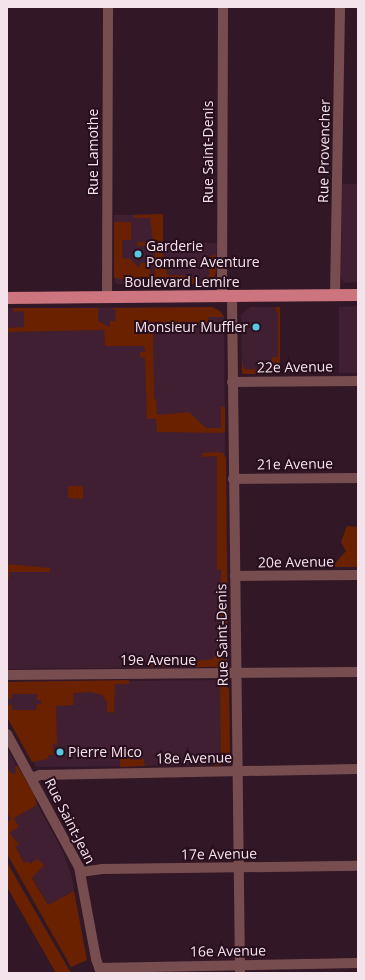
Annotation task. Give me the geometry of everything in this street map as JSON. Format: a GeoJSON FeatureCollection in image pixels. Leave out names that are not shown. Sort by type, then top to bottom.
{"type":"FeatureCollection","features":[{"type":"Feature","properties":{"kind":"main road","name":"Boulevard Lemire"},"geometry":{"type":"LineString","coordinates":[[7,298],[358,295]]}},
{"type":"Feature","properties":{"kind":"street","name":"Rue Lamothe"},"geometry":{"type":"LineString","coordinates":[[107,297],[108,7]]}},
{"type":"Feature","properties":{"kind":"street","name":"Rue Saint-Denis"},"geometry":{"type":"LineString","coordinates":[[223,7],[227,297],[232,382],[240,969]]}},
{"type":"Feature","properties":{"kind":"street","name":"Rue Provencher"},"geometry":{"type":"LineString","coordinates":[[335,295],[340,7]]}},
{"type":"Feature","properties":{"kind":"street","name":"22e Avenue"},"geometry":{"type":"LineString","coordinates":[[232,382],[358,380]]}},
{"type":"Feature","properties":{"kind":"street","name":"21e Avenue"},"geometry":{"type":"LineString","coordinates":[[233,479],[358,478]]}},
{"type":"Feature","properties":{"kind":"street","name":"20e Avenue"},"geometry":{"type":"LineString","coordinates":[[235,576],[358,575]]}},
{"type":"Feature","properties":{"kind":"street","name":"19e Avenue"},"geometry":{"type":"LineString","coordinates":[[7,675],[358,672]]}},
{"type":"Feature","properties":{"kind":"street","name":"Rue Saint-Jean"},"geometry":{"type":"LineString","coordinates":[[7,734],[32,778],[81,872],[100,971]]}},
{"type":"Feature","properties":{"kind":"street","name":"18e Avenue"},"geometry":{"type":"LineString","coordinates":[[32,778],[40,775],[358,769]]}},
{"type":"Feature","properties":{"kind":"street","name":"17e Avenue"},"geometry":{"type":"LineString","coordinates":[[81,872],[102,869],[358,866]]}},
{"type":"Feature","properties":{"kind":"street","name":"16e Avenue"},"geometry":{"type":"LineString","coordinates":[[100,971],[240,969],[358,963]]}},
{"type":"Feature","properties":{"kind":"shaded area"},"geometry":{"type":"Polygon","coordinates":[[[342,184],[358,184],[358,282],[344,283],[341,276],[342,184]]]}},
{"type":"Feature","properties":{"kind":"shaded area","name":"Garderie Pomme Aventure"},"geometry":{"type":"Polygon","coordinates":[[[163,214],[163,242],[217,243],[216,274],[211,284],[117,284],[115,282],[114,215],[163,214]]]}},
{"type":"Feature","properties":{"kind":"shaded area"},"geometry":{"type":"Polygon","coordinates":[[[163,214],[163,262],[167,262],[167,275],[189,276],[194,278],[194,284],[132,284],[130,280],[114,278],[114,222],[131,222],[131,240],[122,240],[122,258],[130,259],[139,268],[140,263],[149,263],[151,278],[155,273],[154,246],[137,246],[137,242],[153,242],[150,218],[134,218],[134,215],[163,214]]]}},
{"type":"Feature","properties":{"kind":"shaded area"},"geometry":{"type":"Polygon","coordinates":[[[215,254],[217,265],[214,279],[211,284],[201,284],[202,278],[209,277],[209,257],[215,254]]]}},
{"type":"Feature","properties":{"kind":"shaded area"},"geometry":{"type":"Polygon","coordinates":[[[358,306],[358,373],[339,373],[339,307],[358,306]]]}},
{"type":"Feature","properties":{"kind":"shaded area"},"geometry":{"type":"Polygon","coordinates":[[[212,307],[220,311],[224,317],[227,661],[220,667],[7,669],[7,308],[212,307]]]}},
{"type":"Feature","properties":{"kind":"shaded area"},"geometry":{"type":"Polygon","coordinates":[[[212,307],[220,311],[224,317],[208,317],[208,324],[153,327],[154,399],[156,399],[157,415],[189,412],[206,428],[221,428],[221,407],[225,407],[225,432],[221,433],[157,432],[156,419],[147,419],[145,358],[140,357],[140,352],[145,352],[144,346],[105,346],[104,330],[7,332],[7,328],[24,327],[24,311],[14,312],[13,308],[98,308],[98,321],[110,327],[110,321],[115,321],[116,311],[112,308],[212,307]]]}},
{"type":"Feature","properties":{"kind":"shaded area"},"geometry":{"type":"Polygon","coordinates":[[[250,307],[280,307],[280,374],[242,374],[241,315],[250,307]]]}},
{"type":"Feature","properties":{"kind":"shaded area"},"geometry":{"type":"Polygon","coordinates":[[[275,307],[280,307],[280,374],[242,374],[242,359],[244,369],[272,370],[272,357],[278,357],[278,315],[275,307]]]}},
{"type":"Feature","properties":{"kind":"shaded area"},"geometry":{"type":"Polygon","coordinates":[[[202,453],[223,453],[226,458],[228,658],[220,667],[193,667],[195,661],[213,659],[221,641],[221,569],[217,570],[217,456],[202,457],[202,453]]]}},
{"type":"Feature","properties":{"kind":"shaded area"},"geometry":{"type":"Polygon","coordinates":[[[68,486],[83,486],[83,499],[68,498],[68,486]]]}},
{"type":"Feature","properties":{"kind":"shaded area"},"geometry":{"type":"Polygon","coordinates":[[[347,526],[358,527],[358,567],[332,567],[346,551],[341,542],[347,526]]]}},
{"type":"Feature","properties":{"kind":"shaded area"},"geometry":{"type":"Polygon","coordinates":[[[7,564],[50,568],[50,572],[9,572],[9,578],[7,578],[7,564]]]}},
{"type":"Feature","properties":{"kind":"shaded area"},"geometry":{"type":"Polygon","coordinates":[[[179,661],[179,667],[147,666],[148,662],[179,661]]]}},
{"type":"Feature","properties":{"kind":"shaded area"},"geometry":{"type":"Polygon","coordinates":[[[129,680],[129,684],[115,684],[114,713],[107,712],[107,702],[102,695],[91,692],[73,693],[74,705],[56,706],[57,746],[53,743],[53,755],[48,755],[48,759],[32,762],[7,717],[7,705],[12,705],[13,710],[36,710],[37,704],[41,704],[41,700],[37,700],[37,694],[12,694],[12,699],[7,698],[7,682],[129,680]]]}},
{"type":"Feature","properties":{"kind":"shaded area"},"geometry":{"type":"Polygon","coordinates":[[[216,680],[223,682],[229,689],[230,758],[226,764],[214,766],[221,759],[220,685],[216,680]]]}},
{"type":"Feature","properties":{"kind":"shaded area"},"geometry":{"type":"Polygon","coordinates":[[[220,680],[229,689],[230,758],[223,765],[36,767],[7,717],[7,682],[220,680]]]}},
{"type":"Feature","properties":{"kind":"shaded area"},"geometry":{"type":"Polygon","coordinates":[[[7,748],[63,852],[72,877],[74,891],[48,905],[7,833],[7,748]]]}},
{"type":"Feature","properties":{"kind":"shaded area"},"geometry":{"type":"Polygon","coordinates":[[[124,753],[132,753],[132,760],[144,759],[145,766],[120,767],[120,756],[124,756],[124,753]]]}},
{"type":"Feature","properties":{"kind":"shaded area"},"geometry":{"type":"Polygon","coordinates":[[[17,765],[34,794],[37,805],[14,818],[19,827],[9,833],[19,844],[15,846],[24,863],[28,861],[30,864],[37,859],[44,865],[32,878],[48,905],[74,891],[87,960],[71,967],[7,854],[7,821],[11,819],[7,812],[7,769],[12,774],[16,773],[15,767],[17,765]]]}},
{"type":"Feature","properties":{"kind":"shaded area"},"geometry":{"type":"Polygon","coordinates":[[[7,862],[71,973],[56,973],[7,887],[7,862]]]}},
{"type":"Feature","properties":{"kind":"place","name":"Garderie Pomme Aventure"},"geometry":{"type":"Point","coordinates":[138,254]}},
{"type":"Feature","properties":{"kind":"place","name":"Monsieur Muffler"},"geometry":{"type":"Point","coordinates":[256,327]}},
{"type":"Feature","properties":{"kind":"place","name":"Pierre Mico"},"geometry":{"type":"Point","coordinates":[60,752]}}]}
